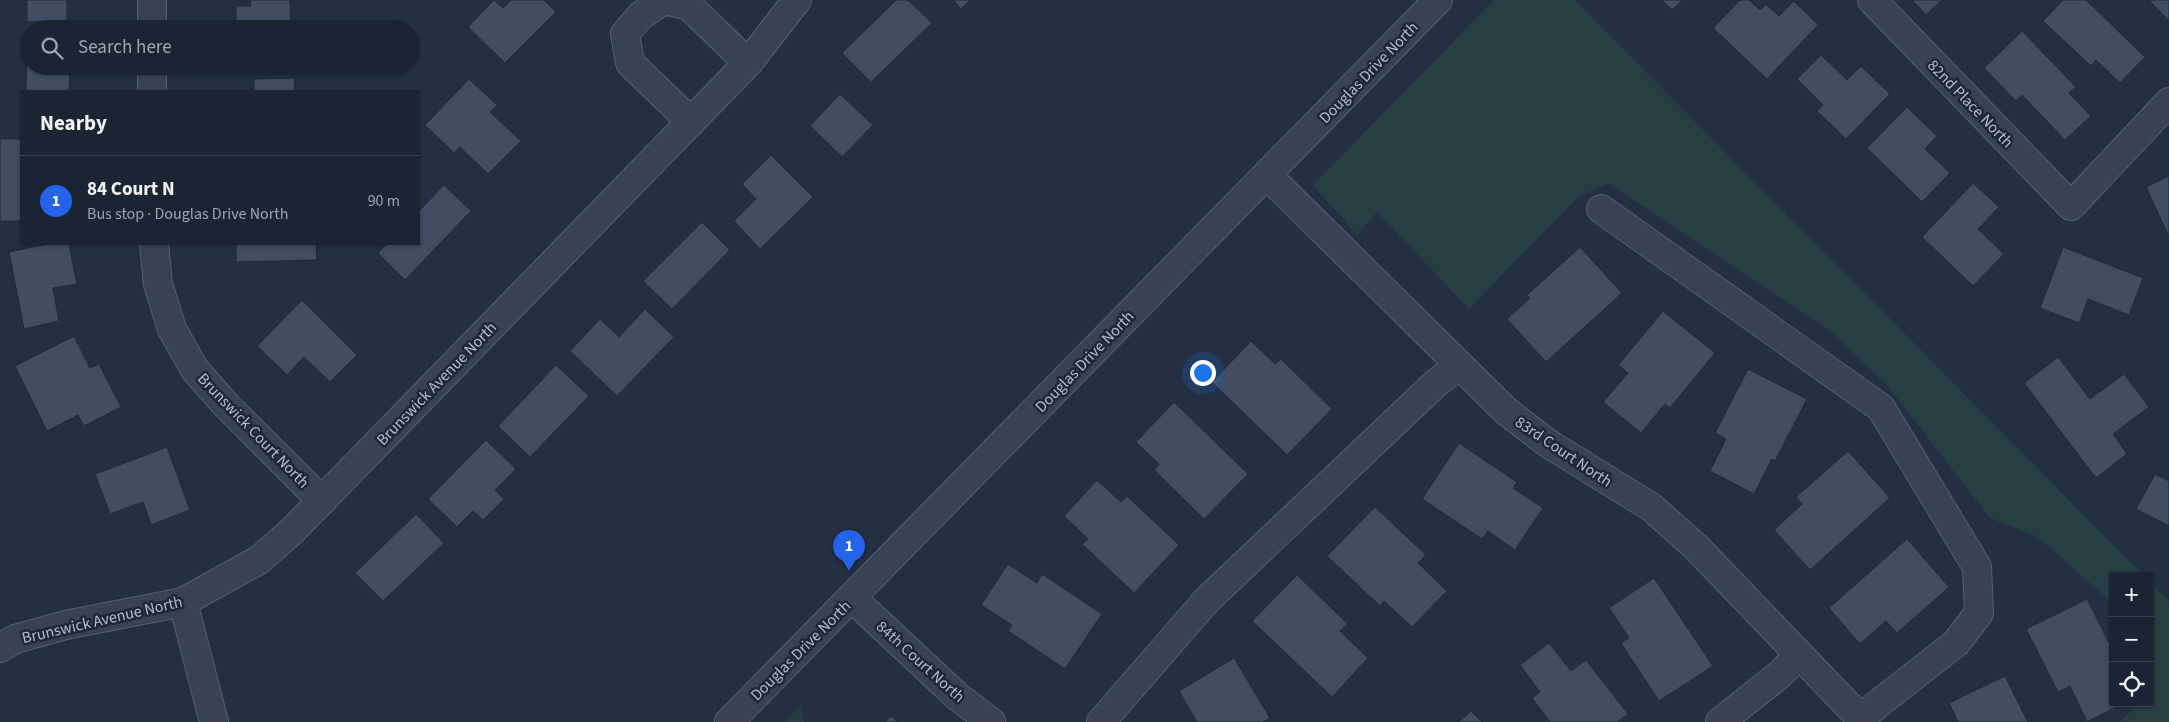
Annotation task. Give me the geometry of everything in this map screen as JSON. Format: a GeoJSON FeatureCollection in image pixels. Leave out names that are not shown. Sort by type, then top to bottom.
{"type":"FeatureCollection","features":[{"type":"Feature","properties":{"kind":"street"},"geometry":{"type":"LineString","coordinates":[[152,0],[152,20]]}},
{"type":"Feature","properties":{"kind":"street"},"geometry":{"type":"LineString","coordinates":[[691,122],[630,63],[625,34],[640,16],[664,0],[690,6],[748,63]]}},
{"type":"Feature","properties":{"kind":"street","name":"Brunswick Avenue North"},"geometry":{"type":"LineString","coordinates":[[0,648],[15,639],[66,625],[183,602],[259,560],[322,501],[748,63],[797,0]]}},
{"type":"Feature","properties":{"kind":"street","name":"Douglas Drive North"},"geometry":{"type":"LineString","coordinates":[[729,722],[1438,0]]}},
{"type":"Feature","properties":{"kind":"street","name":"82nd Place North"},"geometry":{"type":"LineString","coordinates":[[1872,0],[2071,206],[2169,102]]}},
{"type":"Feature","properties":{"kind":"street"},"geometry":{"type":"LineString","coordinates":[[152,75],[152,90]]}},
{"type":"Feature","properties":{"kind":"street","name":"83rd Court North"},"geometry":{"type":"LineString","coordinates":[[1267,175],[1458,366],[1506,411],[1549,444],[1651,507],[1696,547],[1862,720]]}},
{"type":"Feature","properties":{"kind":"street"},"geometry":{"type":"LineString","coordinates":[[1601,209],[1881,408],[1977,567],[1979,613],[1956,643],[1862,720]]}},
{"type":"Feature","properties":{"kind":"street","name":"Brunswick Court North"},"geometry":{"type":"LineString","coordinates":[[154,245],[158,284],[172,330],[196,370],[227,406],[322,501]]}},
{"type":"Feature","properties":{"kind":"street"},"geometry":{"type":"LineString","coordinates":[[1101,722],[1206,601],[1435,384],[1458,366]]}},
{"type":"Feature","properties":{"kind":"street","name":"84th Court North"},"geometry":{"type":"LineString","coordinates":[[852,598],[958,697],[991,722]]}},
{"type":"Feature","properties":{"kind":"street"},"geometry":{"type":"LineString","coordinates":[[183,602],[214,722]]}},
{"type":"Feature","properties":{"kind":"street"},"geometry":{"type":"LineString","coordinates":[[1720,722],[1779,675],[1799,655]]}},
{"type":"Feature","properties":{"kind":"green space"},"geometry":{"type":"Polygon","coordinates":[[[1494,0],[1575,0],[2140,572],[2109,572],[2109,600],[2038,537],[1990,518],[1887,385],[1829,330],[1608,183],[1577,198],[1469,309],[1377,212],[1357,235],[1313,185],[1494,0]]]}},
{"type":"Feature","properties":{"kind":"green space"},"geometry":{"type":"Polygon","coordinates":[[[2154,586],[2169,601],[2169,722],[2120,722],[2134,707],[2154,707],[2154,586]]]}},
{"type":"Feature","properties":{"kind":"green space"},"geometry":{"type":"Polygon","coordinates":[[[800,706],[804,722],[785,722],[800,706]]]}},
{"type":"Feature","properties":{"kind":"building"},"geometry":{"type":"Polygon","coordinates":[[[27,0],[67,0],[67,20],[27,20],[27,0]]]}},
{"type":"Feature","properties":{"kind":"building"},"geometry":{"type":"Polygon","coordinates":[[[250,0],[290,0],[291,20],[236,20],[236,6],[251,6],[250,0]]]}},
{"type":"Feature","properties":{"kind":"building"},"geometry":{"type":"Polygon","coordinates":[[[494,0],[503,8],[511,0],[544,0],[556,12],[505,63],[468,27],[494,0]]]}},
{"type":"Feature","properties":{"kind":"building"},"geometry":{"type":"Polygon","coordinates":[[[896,0],[908,0],[932,23],[871,82],[842,53],[896,0]]]}},
{"type":"Feature","properties":{"kind":"building"},"geometry":{"type":"Polygon","coordinates":[[[953,0],[970,0],[961,9],[953,0]]]}},
{"type":"Feature","properties":{"kind":"building"},"geometry":{"type":"Polygon","coordinates":[[[1662,0],[1683,0],[1672,10],[1662,0]]]}},
{"type":"Feature","properties":{"kind":"building"},"geometry":{"type":"Polygon","coordinates":[[[1740,0],[1749,0],[1760,10],[1766,4],[1779,16],[1794,1],[1818,25],[1767,79],[1713,28],[1740,0]]]}},
{"type":"Feature","properties":{"kind":"building"},"geometry":{"type":"Polygon","coordinates":[[[1912,0],[1942,0],[1926,15],[1912,0]]]}},
{"type":"Feature","properties":{"kind":"building"},"geometry":{"type":"Polygon","coordinates":[[[2063,0],[2086,0],[2145,57],[2120,83],[2096,60],[2091,66],[2043,21],[2063,0]]]}},
{"type":"Feature","properties":{"kind":"building"},"geometry":{"type":"Polygon","coordinates":[[[2149,0],[2169,0],[2169,21],[2149,0]]]}},
{"type":"Feature","properties":{"kind":"building"},"geometry":{"type":"Polygon","coordinates":[[[2022,31],[2076,87],[2069,93],[2091,116],[2065,140],[2022,95],[2016,101],[1984,68],[2022,31]]]}},
{"type":"Feature","properties":{"kind":"building"},"geometry":{"type":"Polygon","coordinates":[[[1821,55],[1847,80],[1861,66],[1890,94],[1846,139],[1817,111],[1823,105],[1797,79],[1821,55]]]}},
{"type":"Feature","properties":{"kind":"building"},"geometry":{"type":"Polygon","coordinates":[[[26,75],[70,75],[69,90],[26,90],[26,75]]]}},
{"type":"Feature","properties":{"kind":"building"},"geometry":{"type":"Polygon","coordinates":[[[294,78],[295,90],[254,90],[254,79],[294,78]]]}},
{"type":"Feature","properties":{"kind":"building"},"geometry":{"type":"Polygon","coordinates":[[[469,79],[497,105],[490,112],[521,141],[488,174],[460,147],[454,153],[425,125],[469,79]]]}},
{"type":"Feature","properties":{"kind":"building"},"geometry":{"type":"Polygon","coordinates":[[[840,94],[873,125],[842,157],[810,126],[840,94]]]}},
{"type":"Feature","properties":{"kind":"building"},"geometry":{"type":"Polygon","coordinates":[[[1907,107],[1937,136],[1925,149],[1950,173],[1922,202],[1867,148],[1907,107]]]}},
{"type":"Feature","properties":{"kind":"building"},"geometry":{"type":"Polygon","coordinates":[[[0,139],[20,139],[20,221],[0,221],[0,139]]]}},
{"type":"Feature","properties":{"kind":"building"},"geometry":{"type":"Polygon","coordinates":[[[771,155],[813,197],[760,249],[734,221],[756,199],[742,184],[771,155]]]}},
{"type":"Feature","properties":{"kind":"building"},"geometry":{"type":"Polygon","coordinates":[[[2169,176],[2169,237],[2146,187],[2169,176]]]}},
{"type":"Feature","properties":{"kind":"building"},"geometry":{"type":"Polygon","coordinates":[[[1973,183],[1999,207],[1978,229],[2004,254],[1973,286],[1922,237],[1973,183]]]}},
{"type":"Feature","properties":{"kind":"building"},"geometry":{"type":"Polygon","coordinates":[[[444,185],[471,211],[405,280],[378,253],[386,245],[420,245],[420,210],[444,185]]]}},
{"type":"Feature","properties":{"kind":"building"},"geometry":{"type":"Polygon","coordinates":[[[702,222],[730,250],[672,309],[643,281],[702,222]]]}},
{"type":"Feature","properties":{"kind":"building"},"geometry":{"type":"Polygon","coordinates":[[[43,245],[69,245],[77,284],[53,288],[59,321],[24,329],[9,252],[43,245]]]}},
{"type":"Feature","properties":{"kind":"building"},"geometry":{"type":"Polygon","coordinates":[[[236,245],[316,245],[317,260],[236,262],[236,245]]]}},
{"type":"Feature","properties":{"kind":"building"},"geometry":{"type":"Polygon","coordinates":[[[1580,247],[1622,293],[1546,362],[1507,319],[1530,298],[1527,295],[1580,247]]]}},
{"type":"Feature","properties":{"kind":"building"},"geometry":{"type":"Polygon","coordinates":[[[2063,247],[2143,278],[2129,315],[2088,299],[2079,323],[2040,308],[2063,247]]]}},
{"type":"Feature","properties":{"kind":"building"},"geometry":{"type":"Polygon","coordinates":[[[302,300],[357,355],[330,382],[304,357],[287,375],[257,346],[302,300]]]}},
{"type":"Feature","properties":{"kind":"building"},"geometry":{"type":"Polygon","coordinates":[[[645,309],[674,337],[617,396],[570,351],[600,319],[619,337],[645,309]]]}},
{"type":"Feature","properties":{"kind":"building"},"geometry":{"type":"Polygon","coordinates":[[[1663,311],[1715,353],[1670,408],[1665,404],[1641,433],[1603,402],[1628,373],[1618,365],[1663,311]]]}},
{"type":"Feature","properties":{"kind":"building"},"geometry":{"type":"Polygon","coordinates":[[[74,336],[90,368],[99,364],[121,407],[84,426],[78,415],[47,431],[15,366],[74,336]]]}},
{"type":"Feature","properties":{"kind":"building"},"geometry":{"type":"Polygon","coordinates":[[[1251,341],[1275,364],[1281,359],[1332,409],[1287,455],[1212,382],[1251,341]]]}},
{"type":"Feature","properties":{"kind":"building"},"geometry":{"type":"Polygon","coordinates":[[[2058,357],[2090,399],[2124,374],[2149,407],[2113,434],[2127,454],[2096,478],[2024,383],[2058,357]]]}},
{"type":"Feature","properties":{"kind":"building"},"geometry":{"type":"Polygon","coordinates":[[[556,365],[589,396],[530,457],[498,426],[556,365]]]}},
{"type":"Feature","properties":{"kind":"building"},"geometry":{"type":"Polygon","coordinates":[[[1748,369],[1807,399],[1775,461],[1772,459],[1754,494],[1710,471],[1726,439],[1715,433],[1748,369]]]}},
{"type":"Feature","properties":{"kind":"building"},"geometry":{"type":"Polygon","coordinates":[[[1174,402],[1248,474],[1204,519],[1154,470],[1159,464],[1136,442],[1174,402]]]}},
{"type":"Feature","properties":{"kind":"building"},"geometry":{"type":"Polygon","coordinates":[[[486,440],[516,469],[495,490],[504,499],[483,520],[473,511],[457,527],[428,499],[486,440]]]}},
{"type":"Feature","properties":{"kind":"building"},"geometry":{"type":"Polygon","coordinates":[[[1459,443],[1517,482],[1513,488],[1543,508],[1515,550],[1488,531],[1482,539],[1422,499],[1459,443]]]}},
{"type":"Feature","properties":{"kind":"building"},"geometry":{"type":"Polygon","coordinates":[[[167,447],[190,510],[151,525],[143,502],[110,514],[95,474],[167,447]]]}},
{"type":"Feature","properties":{"kind":"building"},"geometry":{"type":"Polygon","coordinates":[[[1848,451],[1890,498],[1810,570],[1774,530],[1802,504],[1796,497],[1848,451]]]}},
{"type":"Feature","properties":{"kind":"building"},"geometry":{"type":"Polygon","coordinates":[[[2155,474],[2169,481],[2169,526],[2136,509],[2155,474]]]}},
{"type":"Feature","properties":{"kind":"building"},"geometry":{"type":"Polygon","coordinates":[[[1097,480],[1121,502],[1127,496],[1179,545],[1134,593],[1082,544],[1088,539],[1064,516],[1097,480]]]}},
{"type":"Feature","properties":{"kind":"building"},"geometry":{"type":"Polygon","coordinates":[[[1375,507],[1426,555],[1418,563],[1447,591],[1412,627],[1384,601],[1380,606],[1327,556],[1375,507]]]}},
{"type":"Feature","properties":{"kind":"building"},"geometry":{"type":"Polygon","coordinates":[[[416,514],[444,543],[383,601],[355,573],[416,514]]]}},
{"type":"Feature","properties":{"kind":"building"},"geometry":{"type":"Polygon","coordinates":[[[1907,539],[1949,587],[1897,633],[1886,621],[1860,644],[1829,608],[1907,539]]]}},
{"type":"Feature","properties":{"kind":"building"},"geometry":{"type":"Polygon","coordinates":[[[1008,564],[1037,583],[1042,574],[1102,614],[1065,669],[1008,631],[1012,625],[981,605],[1008,564]]]}},
{"type":"Feature","properties":{"kind":"building"},"geometry":{"type":"Polygon","coordinates":[[[1297,575],[1348,624],[1340,631],[1368,658],[1332,697],[1252,621],[1297,575]]]}},
{"type":"Feature","properties":{"kind":"building"},"geometry":{"type":"Polygon","coordinates":[[[1654,578],[1713,666],[1659,701],[1621,643],[1629,638],[1609,608],[1654,578]]]}},
{"type":"Feature","properties":{"kind":"building"},"geometry":{"type":"Polygon","coordinates":[[[2087,599],[2109,643],[2109,707],[2116,707],[2087,722],[2070,686],[2058,692],[2026,629],[2087,599]]]}},
{"type":"Feature","properties":{"kind":"building"},"geometry":{"type":"Polygon","coordinates":[[[1549,643],[1571,671],[1586,660],[1628,714],[1617,722],[1550,722],[1532,698],[1540,692],[1520,665],[1549,643]]]}},
{"type":"Feature","properties":{"kind":"building"},"geometry":{"type":"Polygon","coordinates":[[[1234,658],[1270,718],[1263,722],[1197,722],[1179,691],[1234,658]]]}},
{"type":"Feature","properties":{"kind":"building"},"geometry":{"type":"Polygon","coordinates":[[[2005,676],[2028,722],[1958,722],[1949,703],[2005,676]]]}},
{"type":"Feature","properties":{"kind":"building"},"geometry":{"type":"Polygon","coordinates":[[[1471,711],[1482,722],[1459,722],[1471,711]]]}},
{"type":"Feature","properties":{"kind":"building"},"geometry":{"type":"Polygon","coordinates":[[[892,716],[897,722],[884,722],[892,716]]]}},
{"type":"Feature","properties":{"kind":"place","name":"84 Court N"},"geometry":{"type":"Point","coordinates":[849,571]}}]}
